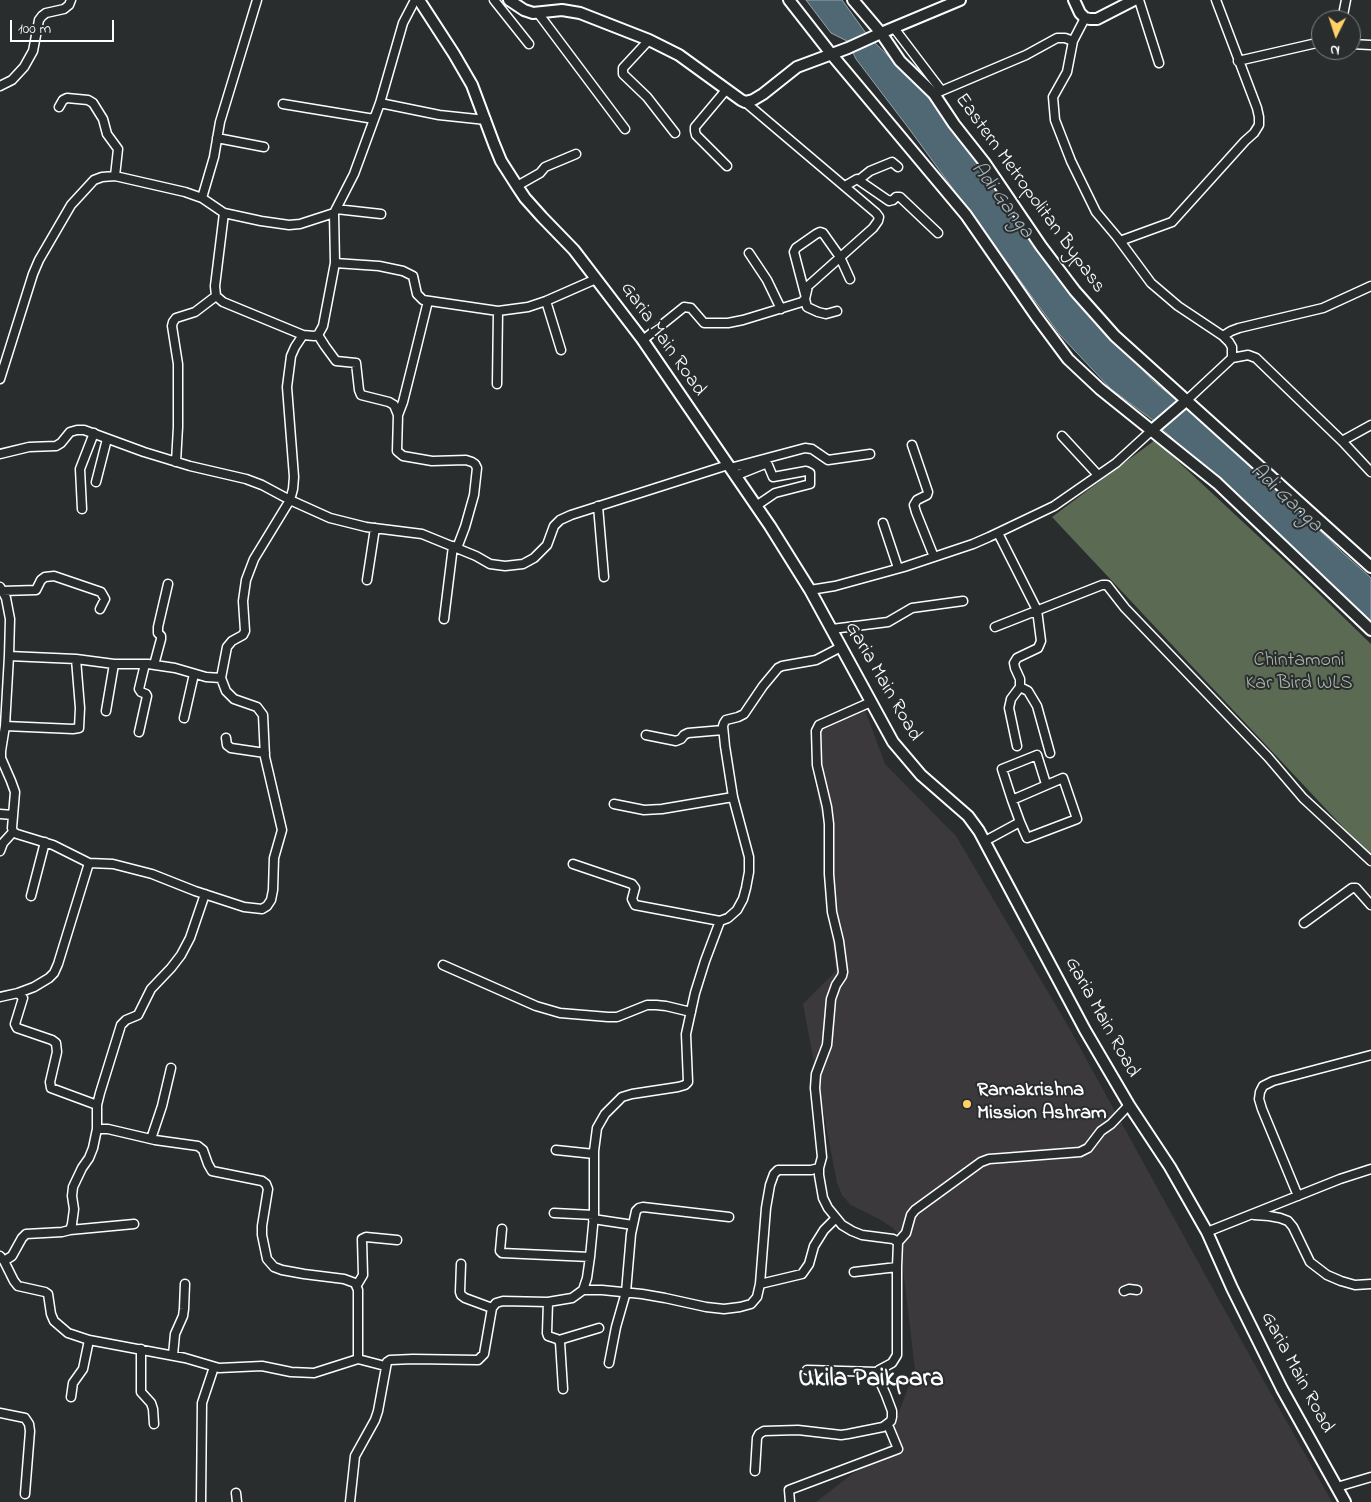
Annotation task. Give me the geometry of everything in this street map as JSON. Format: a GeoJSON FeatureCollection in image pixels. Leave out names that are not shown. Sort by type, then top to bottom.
{"type":"FeatureCollection","features":[{"type":"Feature","properties":{"kind":"main road","name":"Garia Main Road"},"geometry":{"type":"LineString","coordinates":[[417,0],[454,54],[472,85],[501,161],[517,186],[542,217],[574,250],[643,340],[731,469],[810,590],[893,742],[921,775],[968,816],[985,841],[1085,1030],[1207,1232],[1232,1288],[1282,1389],[1345,1502]]}},
{"type":"Feature","properties":{"kind":"main road"},"geometry":{"type":"LineString","coordinates":[[509,0],[528,12],[570,10],[649,40],[679,55],[726,90],[746,102],[763,94],[797,67],[832,55],[960,0]]}},
{"type":"Feature","properties":{"kind":"main road"},"geometry":{"type":"LineString","coordinates":[[789,0],[832,55],[966,215],[1068,359],[1100,389],[1217,483],[1371,630]]}},
{"type":"Feature","properties":{"kind":"main road","name":"Eastern Metropolitan Bypass"},"geometry":{"type":"LineString","coordinates":[[852,0],[881,33],[900,61],[938,92],[954,124],[984,162],[1041,246],[1075,291],[1115,336],[1371,567]]}},
{"type":"Feature","properties":{"kind":"main road"},"geometry":{"type":"LineString","coordinates":[[1074,0],[1080,13],[1085,18],[1097,19],[1134,0]]}},
{"type":"Feature","properties":{"kind":"main road"},"geometry":{"type":"LineString","coordinates":[[1152,431],[1187,400]]}},
{"type":"Feature","properties":{"kind":"street"},"geometry":{"type":"LineString","coordinates":[[0,86],[12,80],[24,67],[33,51],[39,20],[42,16],[46,13],[64,9],[71,0]]}},
{"type":"Feature","properties":{"kind":"street"},"geometry":{"type":"LineString","coordinates":[[202,198],[214,158],[220,122],[256,0]]}},
{"type":"Feature","properties":{"kind":"street"},"geometry":{"type":"LineString","coordinates":[[318,334],[323,326],[335,263],[335,211],[354,174],[374,119],[403,23],[417,0]]}},
{"type":"Feature","properties":{"kind":"street"},"geometry":{"type":"LineString","coordinates":[[494,0],[529,44]]}},
{"type":"Feature","properties":{"kind":"street"},"geometry":{"type":"LineString","coordinates":[[1139,0],[1159,63]]}},
{"type":"Feature","properties":{"kind":"street"},"geometry":{"type":"LineString","coordinates":[[1120,241],[1172,222],[1254,133],[1258,126],[1257,108],[1216,0]]}},
{"type":"Feature","properties":{"kind":"street"},"geometry":{"type":"LineString","coordinates":[[538,13],[625,129]]}},
{"type":"Feature","properties":{"kind":"street"},"geometry":{"type":"LineString","coordinates":[[1085,18],[1073,41],[1067,72],[1053,97],[1055,120],[1071,161],[1096,212],[1145,276],[1158,290],[1178,306],[1224,336],[1232,348],[1232,358]]}},
{"type":"Feature","properties":{"kind":"street"},"geometry":{"type":"LineString","coordinates":[[894,28],[938,92],[1026,55],[1057,38],[1073,41]]}},
{"type":"Feature","properties":{"kind":"street"},"geometry":{"type":"LineString","coordinates":[[649,40],[623,68],[623,74],[675,133]]}},
{"type":"Feature","properties":{"kind":"street"},"geometry":{"type":"LineString","coordinates":[[1238,60],[1311,44]]}},
{"type":"Feature","properties":{"kind":"street"},"geometry":{"type":"LineString","coordinates":[[726,90],[695,127],[695,131],[696,135],[727,166]]}},
{"type":"Feature","properties":{"kind":"street"},"geometry":{"type":"LineString","coordinates":[[59,107],[63,100],[67,98],[88,100],[93,103],[103,119],[108,134],[118,149],[115,176]]}},
{"type":"Feature","properties":{"kind":"street"},"geometry":{"type":"LineString","coordinates":[[380,102],[439,115],[486,120]]}},
{"type":"Feature","properties":{"kind":"street"},"geometry":{"type":"LineString","coordinates":[[643,340],[684,307],[691,308],[701,321],[708,324],[735,322],[795,305],[806,298],[808,286],[873,228],[878,221],[879,217],[876,213],[746,102]]}},
{"type":"Feature","properties":{"kind":"street"},"geometry":{"type":"LineString","coordinates":[[283,104],[374,119]]}},
{"type":"Feature","properties":{"kind":"street"},"geometry":{"type":"LineString","coordinates":[[217,138],[264,147]]}},
{"type":"Feature","properties":{"kind":"street"},"geometry":{"type":"LineString","coordinates":[[517,186],[540,173],[545,168],[576,154]]}},
{"type":"Feature","properties":{"kind":"street"},"geometry":{"type":"LineString","coordinates":[[845,186],[855,179],[860,179],[870,171],[892,162],[898,167]]}},
{"type":"Feature","properties":{"kind":"street"},"geometry":{"type":"LineString","coordinates":[[0,379],[33,274],[71,205],[94,180],[115,176],[185,192],[202,198],[224,213],[261,221],[300,224],[335,211],[381,214]]}},
{"type":"Feature","properties":{"kind":"street"},"geometry":{"type":"LineString","coordinates":[[860,179],[889,200],[893,200],[896,197],[900,198],[938,233]]}},
{"type":"Feature","properties":{"kind":"street"},"geometry":{"type":"LineString","coordinates":[[224,213],[214,286],[216,296],[223,302],[303,335],[318,334]]}},
{"type":"Feature","properties":{"kind":"street"},"geometry":{"type":"LineString","coordinates":[[837,311],[826,314],[807,307],[794,252],[796,248],[816,234],[824,233],[840,257],[850,279]]}},
{"type":"Feature","properties":{"kind":"street"},"geometry":{"type":"LineString","coordinates":[[749,253],[767,280],[781,309]]}},
{"type":"Feature","properties":{"kind":"street"},"geometry":{"type":"LineString","coordinates":[[335,263],[379,266],[403,271],[413,276],[417,294],[420,298],[428,301],[498,311],[546,301],[596,279]]}},
{"type":"Feature","properties":{"kind":"street"},"geometry":{"type":"LineString","coordinates":[[1224,336],[1239,328],[1323,308],[1371,286]]}},
{"type":"Feature","properties":{"kind":"street"},"geometry":{"type":"LineString","coordinates":[[176,462],[178,364],[172,326],[176,318],[195,312],[216,296]]}},
{"type":"Feature","properties":{"kind":"street"},"geometry":{"type":"LineString","coordinates":[[428,301],[403,402],[398,415],[398,451],[403,456],[432,461],[469,460],[476,464],[477,468],[474,495],[465,527],[455,547],[444,619]]}},
{"type":"Feature","properties":{"kind":"street"},"geometry":{"type":"LineString","coordinates":[[546,301],[561,350]]}},
{"type":"Feature","properties":{"kind":"street"},"geometry":{"type":"LineString","coordinates":[[497,384],[498,311]]}},
{"type":"Feature","properties":{"kind":"street"},"geometry":{"type":"LineString","coordinates":[[318,334],[336,361],[356,362],[361,395],[389,402],[394,405],[398,415]]}},
{"type":"Feature","properties":{"kind":"street"},"geometry":{"type":"LineString","coordinates":[[13,832],[45,842],[89,863],[113,864],[142,871],[205,894],[257,910],[262,909],[272,900],[274,858],[282,830],[265,754],[264,727],[261,712],[257,707],[230,696],[221,678],[227,647],[232,641],[243,635],[245,631],[244,591],[248,573],[254,559],[290,500],[294,477],[287,387],[291,356],[303,335]]}},
{"type":"Feature","properties":{"kind":"street"},"geometry":{"type":"LineString","coordinates":[[1187,400],[1232,358],[1248,355],[1256,358],[1342,441],[1371,472]]}},
{"type":"Feature","properties":{"kind":"street"},"geometry":{"type":"LineString","coordinates":[[1342,441],[1371,425]]}},
{"type":"Feature","properties":{"kind":"street"},"geometry":{"type":"LineString","coordinates":[[0,454],[29,447],[56,446],[70,432],[84,430],[133,449],[176,462],[246,479],[330,518],[354,525],[422,534],[476,556],[490,564],[505,566],[523,564],[534,558],[546,545],[554,526],[560,520],[598,506],[805,448],[812,449],[828,460],[870,454]]}},
{"type":"Feature","properties":{"kind":"street"},"geometry":{"type":"LineString","coordinates":[[810,590],[835,586],[898,568],[973,544],[998,533],[1054,506],[1116,463],[1152,431]]}},
{"type":"Feature","properties":{"kind":"street"},"geometry":{"type":"LineString","coordinates":[[82,509],[80,469],[94,433]]}},
{"type":"Feature","properties":{"kind":"street"},"geometry":{"type":"LineString","coordinates":[[1062,436],[1098,475]]}},
{"type":"Feature","properties":{"kind":"street"},"geometry":{"type":"LineString","coordinates":[[96,482],[107,439]]}},
{"type":"Feature","properties":{"kind":"street"},"geometry":{"type":"LineString","coordinates":[[912,444],[928,492],[916,500],[914,505],[934,557]]}},
{"type":"Feature","properties":{"kind":"street"},"geometry":{"type":"LineString","coordinates":[[731,469],[764,464],[768,465],[773,477],[806,471],[810,473],[810,484],[774,493],[756,506]]}},
{"type":"Feature","properties":{"kind":"street"},"geometry":{"type":"LineString","coordinates":[[598,506],[604,576]]}},
{"type":"Feature","properties":{"kind":"street"},"geometry":{"type":"LineString","coordinates":[[883,523],[898,568]]}},
{"type":"Feature","properties":{"kind":"street"},"geometry":{"type":"LineString","coordinates":[[367,580],[375,528]]}},
{"type":"Feature","properties":{"kind":"street"},"geometry":{"type":"LineString","coordinates":[[998,533],[1037,610],[1041,641],[1038,648],[1016,658],[1014,663],[1020,679],[1020,687],[1011,699],[1009,708],[1016,746]]}},
{"type":"Feature","properties":{"kind":"street"},"geometry":{"type":"LineString","coordinates":[[1,589],[36,590],[41,580],[45,577],[54,576],[101,592],[105,599],[100,609]]}},
{"type":"Feature","properties":{"kind":"street"},"geometry":{"type":"LineString","coordinates":[[154,665],[161,639],[158,633],[158,626],[168,584]]}},
{"type":"Feature","properties":{"kind":"street"},"geometry":{"type":"LineString","coordinates":[[995,627],[1102,585],[1108,585],[1125,608],[1268,757],[1303,798],[1371,861]]}},
{"type":"Feature","properties":{"kind":"street"},"geometry":{"type":"LineString","coordinates":[[1,589],[6,598],[10,619],[10,656],[1,758],[15,792],[13,832]]}},
{"type":"Feature","properties":{"kind":"street"},"geometry":{"type":"LineString","coordinates":[[832,629],[888,622],[912,608],[963,601]]}},
{"type":"Feature","properties":{"kind":"street"},"geometry":{"type":"LineString","coordinates":[[573,864],[632,884],[635,888],[632,899],[635,905],[720,921],[728,918],[737,910],[743,899],[749,872],[748,851],[737,818],[733,797],[723,730],[724,723],[726,720],[744,714],[778,668],[816,660],[841,647]]}},
{"type":"Feature","properties":{"kind":"street"},"geometry":{"type":"LineString","coordinates":[[10,656],[154,665],[175,668],[206,677],[221,678]]}},
{"type":"Feature","properties":{"kind":"street"},"geometry":{"type":"LineString","coordinates":[[5,726],[78,728],[80,708],[76,659]]}},
{"type":"Feature","properties":{"kind":"street"},"geometry":{"type":"LineString","coordinates":[[106,711],[114,664]]}},
{"type":"Feature","properties":{"kind":"street"},"geometry":{"type":"LineString","coordinates":[[139,732],[147,696],[140,692],[139,689],[144,664]]}},
{"type":"Feature","properties":{"kind":"street"},"geometry":{"type":"LineString","coordinates":[[184,718],[194,674]]}},
{"type":"Feature","properties":{"kind":"street"},"geometry":{"type":"LineString","coordinates":[[1020,687],[1028,691],[1037,706],[1050,753]]}},
{"type":"Feature","properties":{"kind":"street"},"geometry":{"type":"LineString","coordinates":[[871,702],[819,725],[816,731],[817,765],[829,824],[829,874],[832,912],[839,941],[843,972],[831,999],[827,1045],[816,1074],[815,1093],[822,1157],[819,1168],[823,1198],[835,1219],[842,1225],[862,1235],[898,1242]]}},
{"type":"Feature","properties":{"kind":"street"},"geometry":{"type":"LineString","coordinates":[[646,735],[679,741],[688,733],[723,730]]}},
{"type":"Feature","properties":{"kind":"street"},"geometry":{"type":"LineString","coordinates":[[226,738],[227,745],[231,748],[265,754]]}},
{"type":"Feature","properties":{"kind":"street"},"geometry":{"type":"LineString","coordinates":[[1012,800],[1063,778],[1077,819],[1027,838],[1020,822],[1012,800],[1002,770],[1036,755],[1046,784]]}},
{"type":"Feature","properties":{"kind":"street"},"geometry":{"type":"LineString","coordinates":[[614,804],[644,810],[662,809],[733,797]]}},
{"type":"Feature","properties":{"kind":"street"},"geometry":{"type":"LineString","coordinates":[[0,814],[13,815]]}},
{"type":"Feature","properties":{"kind":"street"},"geometry":{"type":"LineString","coordinates":[[985,841],[1020,822]]}},
{"type":"Feature","properties":{"kind":"street"},"geometry":{"type":"LineString","coordinates":[[0,851],[3,843],[13,832]]}},
{"type":"Feature","properties":{"kind":"street"},"geometry":{"type":"LineString","coordinates":[[31,896],[45,842]]}},
{"type":"Feature","properties":{"kind":"street"},"geometry":{"type":"LineString","coordinates":[[0,997],[18,993],[41,984],[54,973],[89,863]]}},
{"type":"Feature","properties":{"kind":"street"},"geometry":{"type":"LineString","coordinates":[[1304,923],[1352,888],[1356,888],[1371,905]]}},
{"type":"Feature","properties":{"kind":"street"},"geometry":{"type":"LineString","coordinates":[[70,1230],[74,1209],[73,1187],[93,1148],[97,1129],[97,1104],[121,1025],[126,1020],[138,1015],[151,989],[181,955],[190,938],[205,894]]}},
{"type":"Feature","properties":{"kind":"street"},"geometry":{"type":"LineString","coordinates":[[350,1502],[354,1456],[375,1420],[385,1366],[390,1360],[478,1360],[484,1354],[492,1308],[496,1303],[503,1301],[548,1302],[572,1298],[582,1290],[587,1278],[590,1257],[594,1217],[594,1154],[600,1121],[620,1098],[632,1094],[678,1087],[688,1082],[686,1034],[705,961],[720,921]]}},
{"type":"Feature","properties":{"kind":"street"},"geometry":{"type":"LineString","coordinates":[[443,965],[546,1010],[560,1013],[617,1017],[647,1005],[666,1006],[691,1012]]}},
{"type":"Feature","properties":{"kind":"street"},"geometry":{"type":"LineString","coordinates":[[18,993],[23,999],[15,1024],[17,1028],[52,1040],[57,1047],[50,1082],[51,1088],[97,1104]]}},
{"type":"Feature","properties":{"kind":"street"},"geometry":{"type":"LineString","coordinates":[[1298,1196],[1262,1109],[1259,1099],[1263,1086],[1274,1081],[1371,1055]]}},
{"type":"Feature","properties":{"kind":"street"},"geometry":{"type":"LineString","coordinates":[[151,1139],[162,1106],[171,1068]]}},
{"type":"Feature","properties":{"kind":"street"},"geometry":{"type":"LineString","coordinates":[[807,1370],[877,1372],[892,1363],[898,1355],[898,1242],[906,1233],[911,1215],[915,1210],[981,1162],[1003,1158],[1080,1152],[1088,1148],[1101,1132],[1129,1105]]}},
{"type":"Feature","properties":{"kind":"street"},"geometry":{"type":"LineString","coordinates":[[97,1129],[108,1129],[151,1139],[198,1146],[203,1150],[212,1171],[262,1181],[266,1184],[268,1190],[262,1235],[267,1259],[274,1267],[282,1270],[350,1280],[357,1285]]}},
{"type":"Feature","properties":{"kind":"street"},"geometry":{"type":"LineString","coordinates":[[556,1150],[594,1154]]}},
{"type":"Feature","properties":{"kind":"street"},"geometry":{"type":"LineString","coordinates":[[582,1290],[626,1292],[724,1309],[751,1304],[757,1297],[760,1284],[766,1208],[774,1174],[778,1170],[811,1170],[819,1168]]}},
{"type":"Feature","properties":{"kind":"street"},"geometry":{"type":"LineString","coordinates":[[1207,1232],[1371,1169]]}},
{"type":"Feature","properties":{"kind":"street"},"geometry":{"type":"LineString","coordinates":[[609,1363],[616,1327],[626,1292],[636,1211],[644,1207],[729,1217]]}},
{"type":"Feature","properties":{"kind":"street"},"geometry":{"type":"LineString","coordinates":[[554,1213],[594,1217],[633,1226]]}},
{"type":"Feature","properties":{"kind":"street"},"geometry":{"type":"LineString","coordinates":[[1249,1215],[1269,1216],[1288,1222],[1293,1227],[1306,1256],[1315,1267],[1327,1275],[1355,1285],[1371,1284]]}},
{"type":"Feature","properties":{"kind":"street"},"geometry":{"type":"LineString","coordinates":[[760,1284],[802,1274],[809,1264],[814,1246],[824,1230],[835,1219]]}},
{"type":"Feature","properties":{"kind":"street"},"geometry":{"type":"LineString","coordinates":[[134,1224],[26,1234],[12,1256],[2,1259],[18,1286],[48,1294],[54,1321],[68,1333],[89,1340],[172,1355],[214,1367],[262,1366],[291,1372],[314,1373],[358,1359],[385,1366]]}},
{"type":"Feature","properties":{"kind":"street"},"geometry":{"type":"LineString","coordinates":[[502,1228],[500,1252],[502,1253],[590,1257]]}},
{"type":"Feature","properties":{"kind":"street"},"geometry":{"type":"LineString","coordinates":[[358,1359],[357,1285],[363,1275],[362,1238],[397,1240]]}},
{"type":"Feature","properties":{"kind":"street"},"geometry":{"type":"LineString","coordinates":[[461,1264],[461,1295],[464,1298],[492,1308]]}},
{"type":"Feature","properties":{"kind":"street"},"geometry":{"type":"LineString","coordinates":[[854,1272],[897,1266]]}},
{"type":"Feature","properties":{"kind":"street"},"geometry":{"type":"LineString","coordinates":[[172,1355],[175,1334],[184,1309],[185,1284]]}},
{"type":"Feature","properties":{"kind":"street"},"geometry":{"type":"LineString","coordinates":[[1124,1291],[1137,1290]]}},
{"type":"Feature","properties":{"kind":"street"},"geometry":{"type":"LineString","coordinates":[[548,1302],[547,1333],[550,1337],[559,1340],[598,1328]]}},
{"type":"Feature","properties":{"kind":"street"},"geometry":{"type":"LineString","coordinates":[[70,1397],[73,1382],[83,1369],[89,1340]]}},
{"type":"Feature","properties":{"kind":"street"},"geometry":{"type":"LineString","coordinates":[[559,1340],[561,1344],[563,1389]]}},
{"type":"Feature","properties":{"kind":"street"},"geometry":{"type":"LineString","coordinates":[[141,1350],[141,1392],[151,1404],[154,1424]]}},
{"type":"Feature","properties":{"kind":"street"},"geometry":{"type":"LineString","coordinates":[[201,1502],[202,1402],[214,1367]]}},
{"type":"Feature","properties":{"kind":"street"},"geometry":{"type":"LineString","coordinates":[[755,1471],[757,1438],[764,1431],[798,1430],[841,1435],[888,1425],[891,1421],[892,1411],[878,1379],[877,1372]]}},
{"type":"Feature","properties":{"kind":"street"},"geometry":{"type":"LineString","coordinates":[[0,1414],[25,1418],[29,1424],[25,1494]]}},
{"type":"Feature","properties":{"kind":"street"},"geometry":{"type":"LineString","coordinates":[[790,1502],[789,1490],[898,1449],[888,1425]]}},
{"type":"Feature","properties":{"kind":"street"},"geometry":{"type":"LineString","coordinates":[[1337,1487],[1371,1477]]}},
{"type":"Feature","properties":{"kind":"street"},"geometry":{"type":"LineString","coordinates":[[236,1493],[237,1502]]}},
{"type":"Feature","properties":{"kind":"shaded area","name":"Ramakrishna Mission Ashram"},"geometry":{"type":"Polygon","coordinates":[[[862,702],[885,764],[956,836],[1068,1026],[1332,1502],[816,1502],[886,1448],[915,1369],[899,1235],[893,1228],[881,1220],[851,1205],[842,1195],[837,1183],[803,1004],[836,971],[826,888],[825,824],[819,807],[813,725],[862,702]]]}},
{"type":"Feature","properties":{"kind":"green space","name":"Chintamoni Kar Bird WLS"},"geometry":{"type":"Polygon","coordinates":[[[1155,440],[1371,644],[1371,857],[1052,517],[1155,440]]]}},
{"type":"Feature","properties":{"kind":"water","name":"Adi Ganga"},"geometry":{"type":"Polygon","coordinates":[[[806,0],[842,0],[868,36],[921,88],[1064,284],[1153,381],[1239,452],[1371,578],[1371,626],[1154,421],[1111,389],[1060,335],[856,59],[847,41],[831,33],[806,0]]]}},
{"type":"Feature","properties":{"kind":"place","name":"Ramakrishna Mission Ashram"},"geometry":{"type":"Point","coordinates":[967,1104]}},
{"type":"Feature","properties":{"kind":"district","name":"Ukila Paikpara"},"geometry":{"type":"Point","coordinates":[871,1381]}}]}
